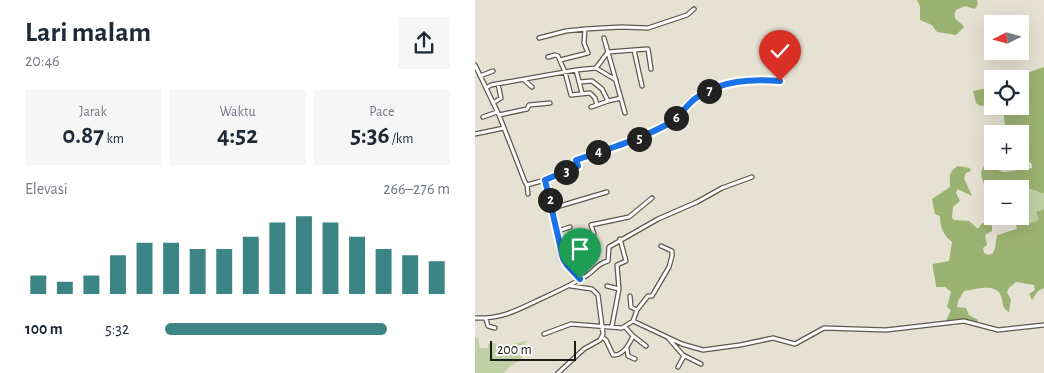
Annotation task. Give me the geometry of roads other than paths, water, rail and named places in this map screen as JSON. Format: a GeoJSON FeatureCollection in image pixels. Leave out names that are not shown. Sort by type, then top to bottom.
{"type":"FeatureCollection","features":[{"type":"Feature","properties":{"kind":"street"},"geometry":{"type":"LineString","coordinates":[[539,38],[566,31],[585,29],[648,28],[687,15],[694,9]]}},
{"type":"Feature","properties":{"kind":"street"},"geometry":{"type":"LineString","coordinates":[[560,60],[588,53],[584,43],[585,29]]}},
{"type":"Feature","properties":{"kind":"street"},"geometry":{"type":"LineString","coordinates":[[604,38],[625,113]]}},
{"type":"Feature","properties":{"kind":"street"},"geometry":{"type":"LineString","coordinates":[[596,68],[608,52],[648,49],[651,68]]}},
{"type":"Feature","properties":{"kind":"street"},"geometry":{"type":"LineString","coordinates":[[634,50],[642,86]]}},
{"type":"Feature","properties":{"kind":"street"},"geometry":{"type":"LineString","coordinates":[[549,57],[557,55],[560,60],[570,94],[588,92],[593,95],[597,105]]}},
{"type":"Feature","properties":{"kind":"street"},"geometry":{"type":"LineString","coordinates":[[475,65],[498,113],[527,184],[528,194]]}},
{"type":"Feature","properties":{"kind":"street"},"geometry":{"type":"LineString","coordinates":[[486,88],[498,84],[596,68],[616,80]]}},
{"type":"Feature","properties":{"kind":"street"},"geometry":{"type":"LineString","coordinates":[[576,70],[582,93]]}},
{"type":"Feature","properties":{"kind":"street"},"geometry":{"type":"LineString","coordinates":[[480,76],[493,71]]}},
{"type":"Feature","properties":{"kind":"street"},"geometry":{"type":"LineString","coordinates":[[524,80],[532,87]]}},
{"type":"Feature","properties":{"kind":"street"},"geometry":{"type":"LineString","coordinates":[[579,82],[592,80],[604,90],[609,101]]}},
{"type":"Feature","properties":{"kind":"street"},"geometry":{"type":"LineString","coordinates":[[527,184],[545,180],[578,166],[576,160],[638,139],[666,125],[675,120],[696,98],[721,85],[757,80],[780,81]]}},
{"type":"Feature","properties":{"kind":"street"},"geometry":{"type":"LineString","coordinates":[[493,103],[501,98],[498,84]]}},
{"type":"Feature","properties":{"kind":"street"},"geometry":{"type":"LineString","coordinates":[[591,107],[621,98]]}},
{"type":"Feature","properties":{"kind":"street"},"geometry":{"type":"LineString","coordinates":[[483,117],[527,109],[529,105],[550,103]]}},
{"type":"Feature","properties":{"kind":"street"},"geometry":{"type":"LineString","coordinates":[[475,134],[504,128]]}},
{"type":"Feature","properties":{"kind":"street"},"geometry":{"type":"LineString","coordinates":[[475,318],[486,319],[514,313],[570,286],[588,275],[599,264],[607,262],[609,247],[619,239],[722,188],[751,177]]}},
{"type":"Feature","properties":{"kind":"street"},"geometry":{"type":"LineString","coordinates":[[545,180],[565,262],[580,279]]}},
{"type":"Feature","properties":{"kind":"street"},"geometry":{"type":"LineString","coordinates":[[553,208],[607,192]]}},
{"type":"Feature","properties":{"kind":"street"},"geometry":{"type":"LineString","coordinates":[[560,240],[594,234],[591,225],[629,217],[652,198]]}},
{"type":"Feature","properties":{"kind":"street"},"geometry":{"type":"LineString","coordinates":[[558,231],[570,227]]}},
{"type":"Feature","properties":{"kind":"street"},"geometry":{"type":"LineString","coordinates":[[611,326],[619,289],[617,265],[626,261],[619,239]]}},
{"type":"Feature","properties":{"kind":"street"},"geometry":{"type":"LineString","coordinates":[[544,334],[571,324],[625,327],[633,321],[637,310],[647,296],[652,296],[671,261],[672,251],[661,246]]}},
{"type":"Feature","properties":{"kind":"street"},"geometry":{"type":"LineString","coordinates":[[570,286],[592,289],[596,292],[599,297],[603,325],[602,337]]}},
{"type":"Feature","properties":{"kind":"street"},"geometry":{"type":"LineString","coordinates":[[607,286],[619,289]]}},
{"type":"Feature","properties":{"kind":"street"},"geometry":{"type":"LineString","coordinates":[[630,296],[631,307],[637,310]]}},
{"type":"Feature","properties":{"kind":"street"},"geometry":{"type":"LineString","coordinates":[[486,319],[488,326],[495,328]]}},
{"type":"Feature","properties":{"kind":"street"},"geometry":{"type":"LineString","coordinates":[[633,321],[683,344],[707,350],[773,338],[795,344],[824,328],[886,330],[964,321],[998,330],[1044,325]]}},
{"type":"Feature","properties":{"kind":"street"},"geometry":{"type":"LineString","coordinates":[[625,327],[646,346]]}},
{"type":"Feature","properties":{"kind":"street"},"geometry":{"type":"LineString","coordinates":[[602,337],[606,340],[613,356],[627,348],[633,336]]}},
{"type":"Feature","properties":{"kind":"street"},"geometry":{"type":"LineString","coordinates":[[558,373],[602,337]]}},
{"type":"Feature","properties":{"kind":"street"},"geometry":{"type":"LineString","coordinates":[[669,338],[684,356],[701,364]]}},
{"type":"Feature","properties":{"kind":"street"},"geometry":{"type":"LineString","coordinates":[[627,348],[628,356],[635,359]]}},
{"type":"Feature","properties":{"kind":"street"},"geometry":{"type":"LineString","coordinates":[[678,367],[684,356]]}}]}
